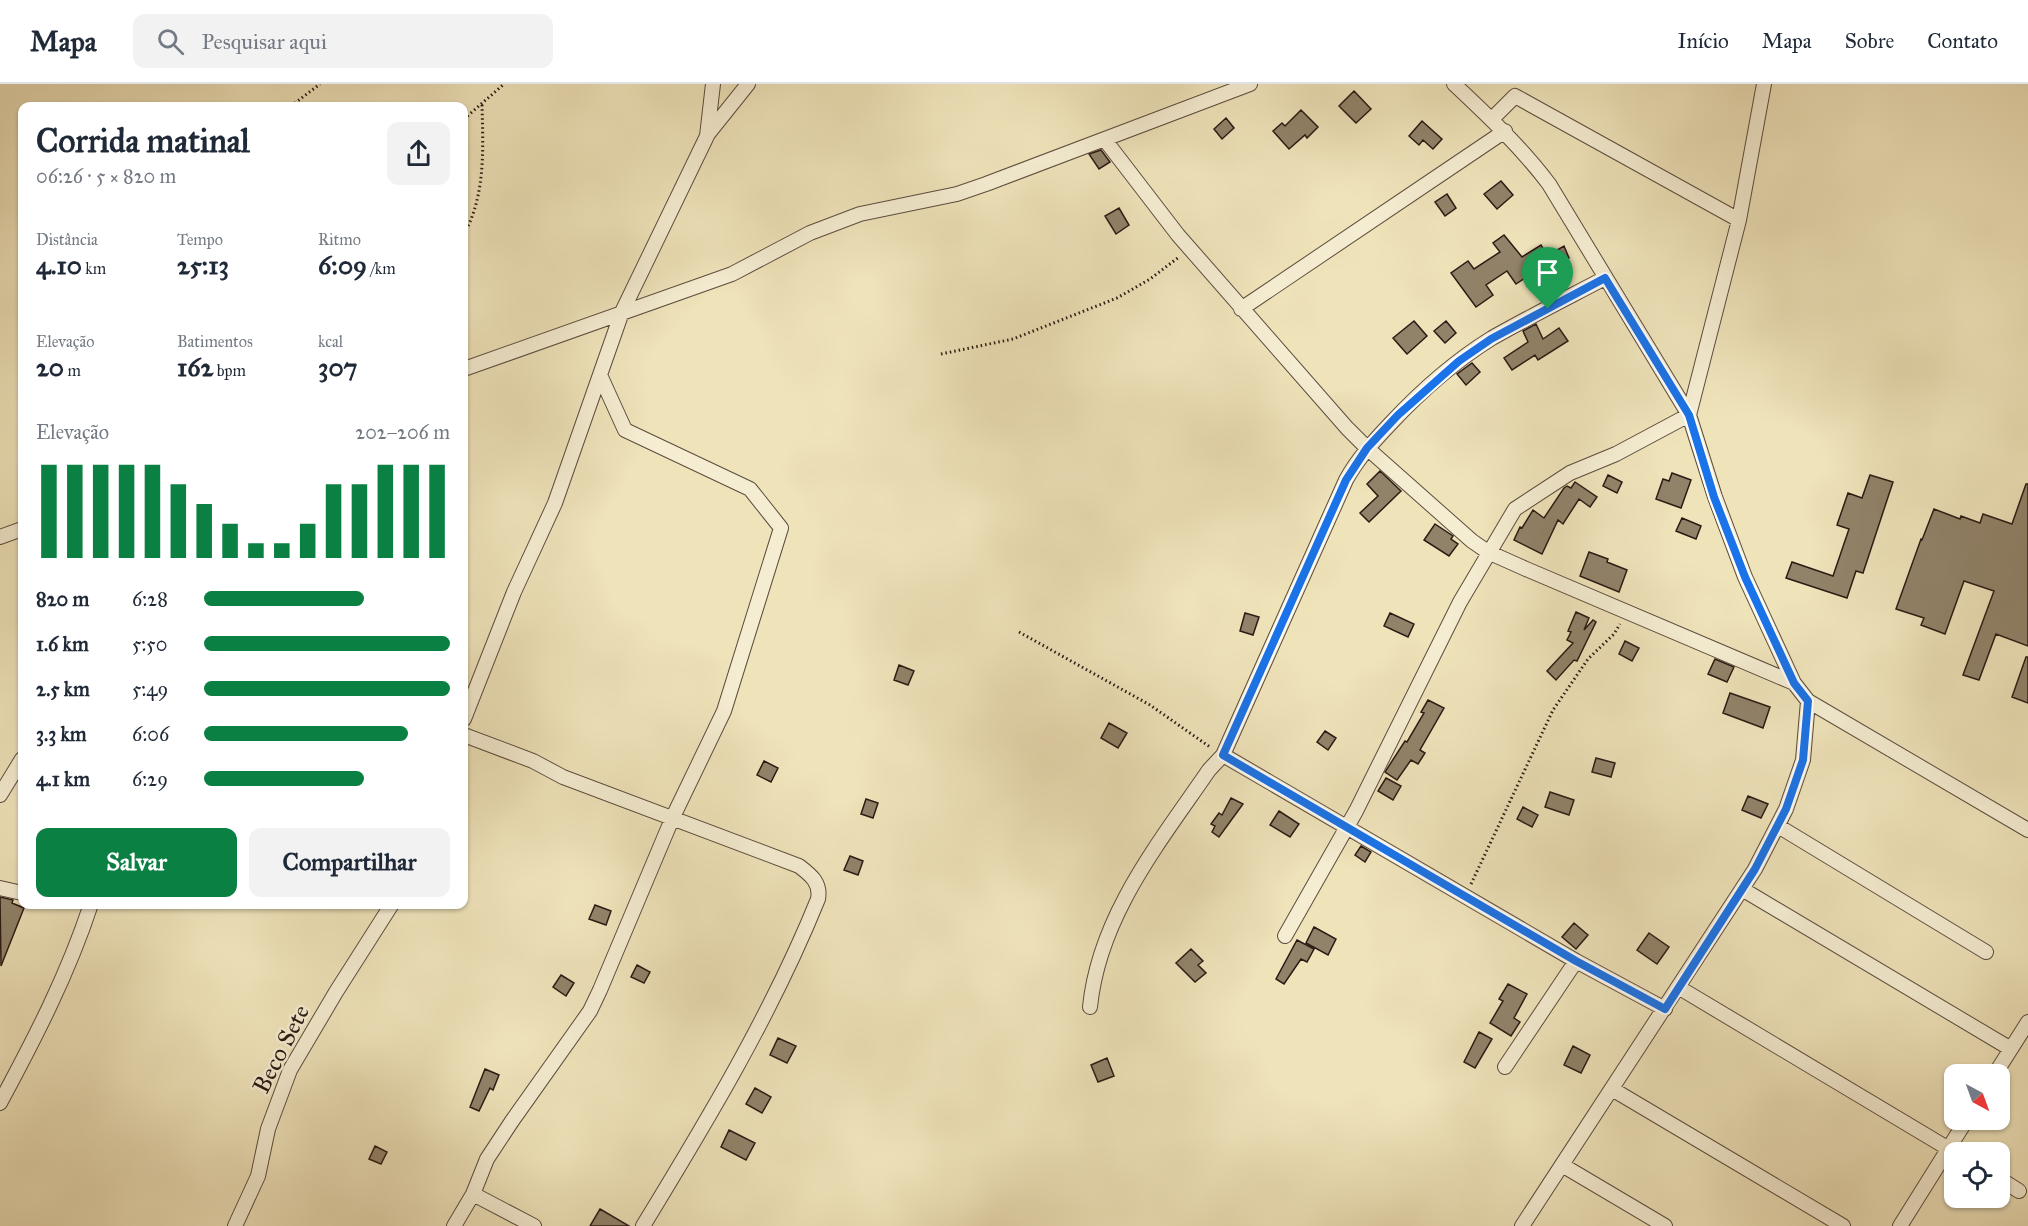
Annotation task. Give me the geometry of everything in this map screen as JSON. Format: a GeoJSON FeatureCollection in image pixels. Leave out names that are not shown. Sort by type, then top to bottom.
{"type":"FeatureCollection","features":[{"type":"Feature","properties":{"kind":"street"},"geometry":{"type":"LineString","coordinates":[[707,136],[713,84]]}},
{"type":"Feature","properties":{"kind":"street"},"geometry":{"type":"LineString","coordinates":[[468,709],[514,592],[555,503],[622,312],[707,136],[748,84]]}},
{"type":"Feature","properties":{"kind":"street"},"geometry":{"type":"LineString","coordinates":[[468,368],[732,274],[810,233],[849,218],[957,194],[1250,84]]}},
{"type":"Feature","properties":{"kind":"street"},"geometry":{"type":"LineString","coordinates":[[1454,84],[1505,131],[1550,184],[1689,415],[1714,497],[1745,577],[1794,683],[1808,701],[2028,830]]}},
{"type":"Feature","properties":{"kind":"street"},"geometry":{"type":"LineString","coordinates":[[1285,936],[1347,828],[1460,602],[1515,508],[1570,473],[1616,454],[1689,415],[1739,220],[1764,84]]}},
{"type":"Feature","properties":{"kind":"street"},"geometry":{"type":"LineString","coordinates":[[1492,119],[1515,96],[1739,220]]}},
{"type":"Feature","properties":{"kind":"street"},"geometry":{"type":"LineString","coordinates":[[1241,309],[1505,131]]}},
{"type":"Feature","properties":{"kind":"street"},"geometry":{"type":"LineString","coordinates":[[1105,140],[1190,249],[1241,309],[1367,448],[1450,523],[1488,552],[1794,683]]}},
{"type":"Feature","properties":{"kind":"street"},"geometry":{"type":"LineString","coordinates":[[1090,1007],[1096,974],[1119,910],[1132,883],[1209,770],[1223,755],[1346,480],[1367,448],[1414,399],[1459,361],[1491,339],[1605,278]]}},
{"type":"Feature","properties":{"kind":"street"},"geometry":{"type":"LineString","coordinates":[[454,1226],[473,1194],[487,1159],[498,1140],[590,1011],[672,819],[724,711],[782,528],[750,489],[625,430],[600,375]]}},
{"type":"Feature","properties":{"kind":"street"},"geometry":{"type":"LineString","coordinates":[[0,537],[18,530]]}},
{"type":"Feature","properties":{"kind":"street"},"geometry":{"type":"LineString","coordinates":[[1522,1226],[1742,889],[1778,826],[1803,760],[1808,701]]}},
{"type":"Feature","properties":{"kind":"street"},"geometry":{"type":"LineString","coordinates":[[468,737],[533,761],[563,777],[799,866],[813,877],[819,893],[811,916],[765,1012],[681,1164],[643,1226]]}},
{"type":"Feature","properties":{"kind":"street"},"geometry":{"type":"LineString","coordinates":[[1223,755],[1576,961],[1665,1009]]}},
{"type":"Feature","properties":{"kind":"street"},"geometry":{"type":"LineString","coordinates":[[0,795],[18,766]]}},
{"type":"Feature","properties":{"kind":"street"},"geometry":{"type":"LineString","coordinates":[[1778,826],[1986,952]]}},
{"type":"Feature","properties":{"kind":"street"},"geometry":{"type":"LineString","coordinates":[[0,888],[18,892]]}},
{"type":"Feature","properties":{"kind":"street"},"geometry":{"type":"LineString","coordinates":[[1742,889],[2011,1049]]}},
{"type":"Feature","properties":{"kind":"street"},"geometry":{"type":"LineString","coordinates":[[0,1103],[67,970],[87,909]]}},
{"type":"Feature","properties":{"kind":"street","name":"Beco Sete"},"geometry":{"type":"LineString","coordinates":[[235,1226],[258,1176],[268,1129],[290,1070],[389,909]]}},
{"type":"Feature","properties":{"kind":"street"},"geometry":{"type":"LineString","coordinates":[[1505,1066],[1576,961]]}},
{"type":"Feature","properties":{"kind":"street"},"geometry":{"type":"LineString","coordinates":[[1678,987],[1944,1146]]}},
{"type":"Feature","properties":{"kind":"street"},"geometry":{"type":"LineString","coordinates":[[2001,1064],[2028,1022]]}},
{"type":"Feature","properties":{"kind":"street"},"geometry":{"type":"LineString","coordinates":[[1612,1089],[1843,1226]]}},
{"type":"Feature","properties":{"kind":"street"},"geometry":{"type":"LineString","coordinates":[[1899,1226],[1944,1160]]}},
{"type":"Feature","properties":{"kind":"street"},"geometry":{"type":"LineString","coordinates":[[1562,1165],[1665,1226]]}},
{"type":"Feature","properties":{"kind":"street"},"geometry":{"type":"LineString","coordinates":[[2010,1185],[2019,1191]]}},
{"type":"Feature","properties":{"kind":"street"},"geometry":{"type":"LineString","coordinates":[[473,1194],[534,1226]]}},
{"type":"Feature","properties":{"kind":"path"},"geometry":{"type":"LineString","coordinates":[[296,102],[320,84]]}},
{"type":"Feature","properties":{"kind":"path"},"geometry":{"type":"LineString","coordinates":[[468,116],[504,84]]}},
{"type":"Feature","properties":{"kind":"path"},"geometry":{"type":"LineString","coordinates":[[468,222],[480,187],[483,145],[482,104]]}},
{"type":"Feature","properties":{"kind":"path"},"geometry":{"type":"LineString","coordinates":[[941,354],[1013,339],[1117,298],[1150,279],[1190,249]]}},
{"type":"Feature","properties":{"kind":"path"},"geometry":{"type":"LineString","coordinates":[[1465,897],[1553,710],[1588,659],[1614,634],[1627,612]]}},
{"type":"Feature","properties":{"kind":"path"},"geometry":{"type":"LineString","coordinates":[[1019,632],[1150,705],[1223,755]]}},
{"type":"Feature","properties":{"kind":"building"},"geometry":{"type":"Polygon","coordinates":[[[1354,91],[1371,109],[1356,123],[1339,106],[1354,91]]]}},
{"type":"Feature","properties":{"kind":"building"},"geometry":{"type":"Polygon","coordinates":[[[1301,110],[1318,127],[1307,138],[1305,135],[1289,149],[1273,131],[1282,123],[1285,126],[1301,110]]]}},
{"type":"Feature","properties":{"kind":"building"},"geometry":{"type":"Polygon","coordinates":[[[1226,118],[1234,128],[1222,139],[1214,129],[1226,118]]]}},
{"type":"Feature","properties":{"kind":"building"},"geometry":{"type":"Polygon","coordinates":[[[1422,121],[1442,139],[1433,149],[1423,140],[1419,145],[1409,136],[1422,121]]]}},
{"type":"Feature","properties":{"kind":"building"},"geometry":{"type":"Polygon","coordinates":[[[1101,150],[1110,162],[1099,169],[1089,154],[1101,150]]]}},
{"type":"Feature","properties":{"kind":"building"},"geometry":{"type":"Polygon","coordinates":[[[1501,181],[1513,195],[1497,209],[1484,194],[1501,181]]]}},
{"type":"Feature","properties":{"kind":"building"},"geometry":{"type":"Polygon","coordinates":[[[1447,194],[1456,208],[1445,216],[1435,202],[1447,194]]]}},
{"type":"Feature","properties":{"kind":"building"},"geometry":{"type":"Polygon","coordinates":[[[1119,208],[1129,225],[1116,234],[1105,216],[1119,208]]]}},
{"type":"Feature","properties":{"kind":"building"},"geometry":{"type":"Polygon","coordinates":[[[1504,235],[1522,257],[1541,245],[1553,265],[1536,276],[1534,272],[1516,284],[1507,271],[1486,285],[1493,295],[1476,307],[1451,273],[1468,261],[1474,269],[1500,252],[1493,243],[1504,235]]]}},
{"type":"Feature","properties":{"kind":"building"},"geometry":{"type":"Polygon","coordinates":[[[1564,246],[1569,258],[1556,265],[1550,254],[1564,246]]]}},
{"type":"Feature","properties":{"kind":"building"},"geometry":{"type":"Polygon","coordinates":[[[1414,321],[1427,336],[1407,354],[1393,338],[1414,321]]]}},
{"type":"Feature","properties":{"kind":"building"},"geometry":{"type":"Polygon","coordinates":[[[1446,321],[1456,333],[1445,343],[1434,331],[1446,321]]]}},
{"type":"Feature","properties":{"kind":"building"},"geometry":{"type":"Polygon","coordinates":[[[1536,324],[1543,339],[1559,328],[1568,341],[1538,360],[1535,355],[1512,370],[1504,358],[1528,342],[1523,331],[1536,324]]]}},
{"type":"Feature","properties":{"kind":"building"},"geometry":{"type":"Polygon","coordinates":[[[1472,363],[1480,372],[1466,385],[1457,374],[1472,363]]]}},
{"type":"Feature","properties":{"kind":"building"},"geometry":{"type":"Polygon","coordinates":[[[1380,471],[1401,491],[1369,522],[1360,513],[1378,496],[1367,484],[1380,471]]]}},
{"type":"Feature","properties":{"kind":"building"},"geometry":{"type":"Polygon","coordinates":[[[1672,473],[1691,480],[1681,508],[1656,499],[1663,479],[1669,481],[1672,473]]]}},
{"type":"Feature","properties":{"kind":"building"},"geometry":{"type":"Polygon","coordinates":[[[1608,475],[1622,482],[1617,493],[1603,486],[1608,475]]]}},
{"type":"Feature","properties":{"kind":"building"},"geometry":{"type":"Polygon","coordinates":[[[1870,475],[1893,482],[1863,573],[1856,571],[1847,598],[1786,578],[1792,562],[1833,576],[1849,529],[1837,525],[1848,493],[1862,498],[1870,475]]]}},
{"type":"Feature","properties":{"kind":"building"},"geometry":{"type":"Polygon","coordinates":[[[1575,482],[1597,497],[1590,507],[1579,499],[1563,524],[1558,520],[1542,554],[1514,540],[1520,527],[1522,528],[1533,510],[1544,518],[1564,488],[1567,486],[1571,488],[1575,482]]]}},
{"type":"Feature","properties":{"kind":"building"},"geometry":{"type":"Polygon","coordinates":[[[2026,484],[2028,484],[2028,646],[1996,634],[1979,680],[1963,675],[1994,591],[1964,581],[1945,634],[1921,625],[1924,618],[1896,609],[1934,509],[1960,519],[1961,516],[1980,523],[1983,514],[2012,524],[2026,484]]]}},
{"type":"Feature","properties":{"kind":"building"},"geometry":{"type":"Polygon","coordinates":[[[1682,518],[1701,526],[1696,539],[1676,531],[1682,518]]]}},
{"type":"Feature","properties":{"kind":"building"},"geometry":{"type":"Polygon","coordinates":[[[1435,524],[1453,536],[1451,539],[1458,544],[1449,556],[1424,540],[1435,524]]]}},
{"type":"Feature","properties":{"kind":"building"},"geometry":{"type":"Polygon","coordinates":[[[1589,552],[1608,559],[1607,562],[1627,570],[1619,592],[1580,576],[1589,552]]]}},
{"type":"Feature","properties":{"kind":"building"},"geometry":{"type":"Polygon","coordinates":[[[1576,612],[1589,618],[1584,630],[1593,620],[1596,622],[1577,661],[1574,660],[1556,680],[1547,671],[1573,643],[1567,640],[1571,632],[1568,631],[1576,612]]]}},
{"type":"Feature","properties":{"kind":"building"},"geometry":{"type":"Polygon","coordinates":[[[1245,613],[1259,617],[1253,635],[1240,631],[1245,613]]]}},
{"type":"Feature","properties":{"kind":"building"},"geometry":{"type":"Polygon","coordinates":[[[1390,613],[1414,624],[1408,637],[1384,626],[1390,613]]]}},
{"type":"Feature","properties":{"kind":"building"},"geometry":{"type":"Polygon","coordinates":[[[1625,641],[1639,648],[1632,661],[1619,654],[1625,641]]]}},
{"type":"Feature","properties":{"kind":"building"},"geometry":{"type":"Polygon","coordinates":[[[2026,657],[2028,657],[2028,703],[2012,697],[2026,657]]]}},
{"type":"Feature","properties":{"kind":"building"},"geometry":{"type":"Polygon","coordinates":[[[1715,659],[1734,667],[1727,682],[1708,674],[1715,659]]]}},
{"type":"Feature","properties":{"kind":"building"},"geometry":{"type":"Polygon","coordinates":[[[899,665],[914,671],[908,685],[894,680],[899,665]]]}},
{"type":"Feature","properties":{"kind":"building"},"geometry":{"type":"Polygon","coordinates":[[[1730,693],[1770,707],[1763,728],[1723,713],[1730,693]]]}},
{"type":"Feature","properties":{"kind":"building"},"geometry":{"type":"Polygon","coordinates":[[[1428,700],[1444,708],[1420,750],[1425,753],[1418,764],[1411,760],[1397,780],[1385,772],[1405,741],[1407,742],[1424,713],[1421,712],[1428,700]]]}},
{"type":"Feature","properties":{"kind":"building"},"geometry":{"type":"Polygon","coordinates":[[[1109,723],[1127,733],[1118,748],[1101,738],[1109,723]]]}},
{"type":"Feature","properties":{"kind":"building"},"geometry":{"type":"Polygon","coordinates":[[[1325,731],[1336,738],[1328,750],[1317,742],[1325,731]]]}},
{"type":"Feature","properties":{"kind":"building"},"geometry":{"type":"Polygon","coordinates":[[[1596,758],[1615,763],[1611,777],[1592,772],[1596,758]]]}},
{"type":"Feature","properties":{"kind":"building"},"geometry":{"type":"Polygon","coordinates":[[[764,761],[778,768],[771,782],[757,775],[764,761]]]}},
{"type":"Feature","properties":{"kind":"building"},"geometry":{"type":"Polygon","coordinates":[[[1386,778],[1401,786],[1393,800],[1378,791],[1386,778]]]}},
{"type":"Feature","properties":{"kind":"building"},"geometry":{"type":"Polygon","coordinates":[[[1550,792],[1574,800],[1569,815],[1545,807],[1550,792]]]}},
{"type":"Feature","properties":{"kind":"building"},"geometry":{"type":"Polygon","coordinates":[[[1748,796],[1768,804],[1761,818],[1742,810],[1748,796]]]}},
{"type":"Feature","properties":{"kind":"building"},"geometry":{"type":"Polygon","coordinates":[[[1231,798],[1243,804],[1219,837],[1212,832],[1215,826],[1211,824],[1219,813],[1222,815],[1231,798]]]}},
{"type":"Feature","properties":{"kind":"building"},"geometry":{"type":"Polygon","coordinates":[[[866,799],[878,803],[873,818],[861,814],[866,799]]]}},
{"type":"Feature","properties":{"kind":"building"},"geometry":{"type":"Polygon","coordinates":[[[1523,807],[1538,815],[1532,827],[1517,819],[1523,807]]]}},
{"type":"Feature","properties":{"kind":"building"},"geometry":{"type":"Polygon","coordinates":[[[1279,811],[1299,824],[1290,837],[1270,825],[1279,811]]]}},
{"type":"Feature","properties":{"kind":"building"},"geometry":{"type":"Polygon","coordinates":[[[1361,846],[1371,852],[1365,862],[1355,855],[1361,846]]]}},
{"type":"Feature","properties":{"kind":"building"},"geometry":{"type":"Polygon","coordinates":[[[850,856],[863,861],[858,875],[844,870],[850,856]]]}},
{"type":"Feature","properties":{"kind":"building"},"geometry":{"type":"Polygon","coordinates":[[[0,897],[13,900],[12,903],[18,906],[18,909],[24,909],[1,966],[0,897]]]}},
{"type":"Feature","properties":{"kind":"building"},"geometry":{"type":"Polygon","coordinates":[[[595,905],[611,911],[606,925],[589,919],[595,905]]]}},
{"type":"Feature","properties":{"kind":"building"},"geometry":{"type":"Polygon","coordinates":[[[1574,923],[1588,935],[1576,949],[1562,937],[1574,923]]]}},
{"type":"Feature","properties":{"kind":"building"},"geometry":{"type":"Polygon","coordinates":[[[1314,927],[1336,939],[1328,955],[1306,943],[1314,927]]]}},
{"type":"Feature","properties":{"kind":"building"},"geometry":{"type":"Polygon","coordinates":[[[1649,933],[1669,947],[1657,964],[1637,950],[1649,933]]]}},
{"type":"Feature","properties":{"kind":"building"},"geometry":{"type":"Polygon","coordinates":[[[1297,940],[1314,949],[1307,962],[1301,959],[1284,984],[1276,979],[1297,940]]]}},
{"type":"Feature","properties":{"kind":"building"},"geometry":{"type":"Polygon","coordinates":[[[1191,949],[1203,961],[1198,965],[1206,973],[1195,982],[1176,963],[1191,949]]]}},
{"type":"Feature","properties":{"kind":"building"},"geometry":{"type":"Polygon","coordinates":[[[637,965],[650,972],[644,983],[631,977],[637,965]]]}},
{"type":"Feature","properties":{"kind":"building"},"geometry":{"type":"Polygon","coordinates":[[[561,975],[574,983],[566,996],[553,987],[561,975]]]}},
{"type":"Feature","properties":{"kind":"building"},"geometry":{"type":"Polygon","coordinates":[[[1508,984],[1527,994],[1514,1018],[1520,1022],[1511,1036],[1490,1023],[1503,1001],[1499,999],[1508,984]]]}},
{"type":"Feature","properties":{"kind":"building"},"geometry":{"type":"Polygon","coordinates":[[[1479,1032],[1492,1039],[1475,1068],[1464,1062],[1479,1032]]]}},
{"type":"Feature","properties":{"kind":"building"},"geometry":{"type":"Polygon","coordinates":[[[778,1038],[796,1046],[787,1063],[770,1055],[778,1038]]]}},
{"type":"Feature","properties":{"kind":"building"},"geometry":{"type":"Polygon","coordinates":[[[1573,1046],[1590,1055],[1581,1073],[1564,1065],[1573,1046]]]}},
{"type":"Feature","properties":{"kind":"building"},"geometry":{"type":"Polygon","coordinates":[[[1107,1058],[1114,1076],[1098,1082],[1091,1065],[1107,1058]]]}},
{"type":"Feature","properties":{"kind":"building"},"geometry":{"type":"Polygon","coordinates":[[[485,1069],[499,1075],[493,1090],[490,1088],[479,1111],[470,1107],[485,1069]]]}},
{"type":"Feature","properties":{"kind":"building"},"geometry":{"type":"Polygon","coordinates":[[[755,1088],[771,1097],[762,1113],[746,1104],[755,1088]]]}},
{"type":"Feature","properties":{"kind":"building"},"geometry":{"type":"Polygon","coordinates":[[[729,1130],[755,1143],[746,1160],[721,1147],[729,1130]]]}},
{"type":"Feature","properties":{"kind":"building"},"geometry":{"type":"Polygon","coordinates":[[[375,1146],[387,1152],[381,1164],[369,1159],[375,1146]]]}},
{"type":"Feature","properties":{"kind":"building"},"geometry":{"type":"Polygon","coordinates":[[[600,1209],[629,1226],[590,1226],[600,1209]]]}},
{"type":"Feature","properties":{"kind":"route"},"geometry":{"type":"LineString","coordinates":[[1605,278],[1689,415],[1714,497],[1745,577],[1794,683],[1808,701],[1803,760],[1786,809],[1755,869],[1665,1009],[1576,961],[1223,755],[1250,690],[1355,464],[1367,448],[1414,399],[1459,361],[1491,339],[1548,309],[1605,278]]}}]}
